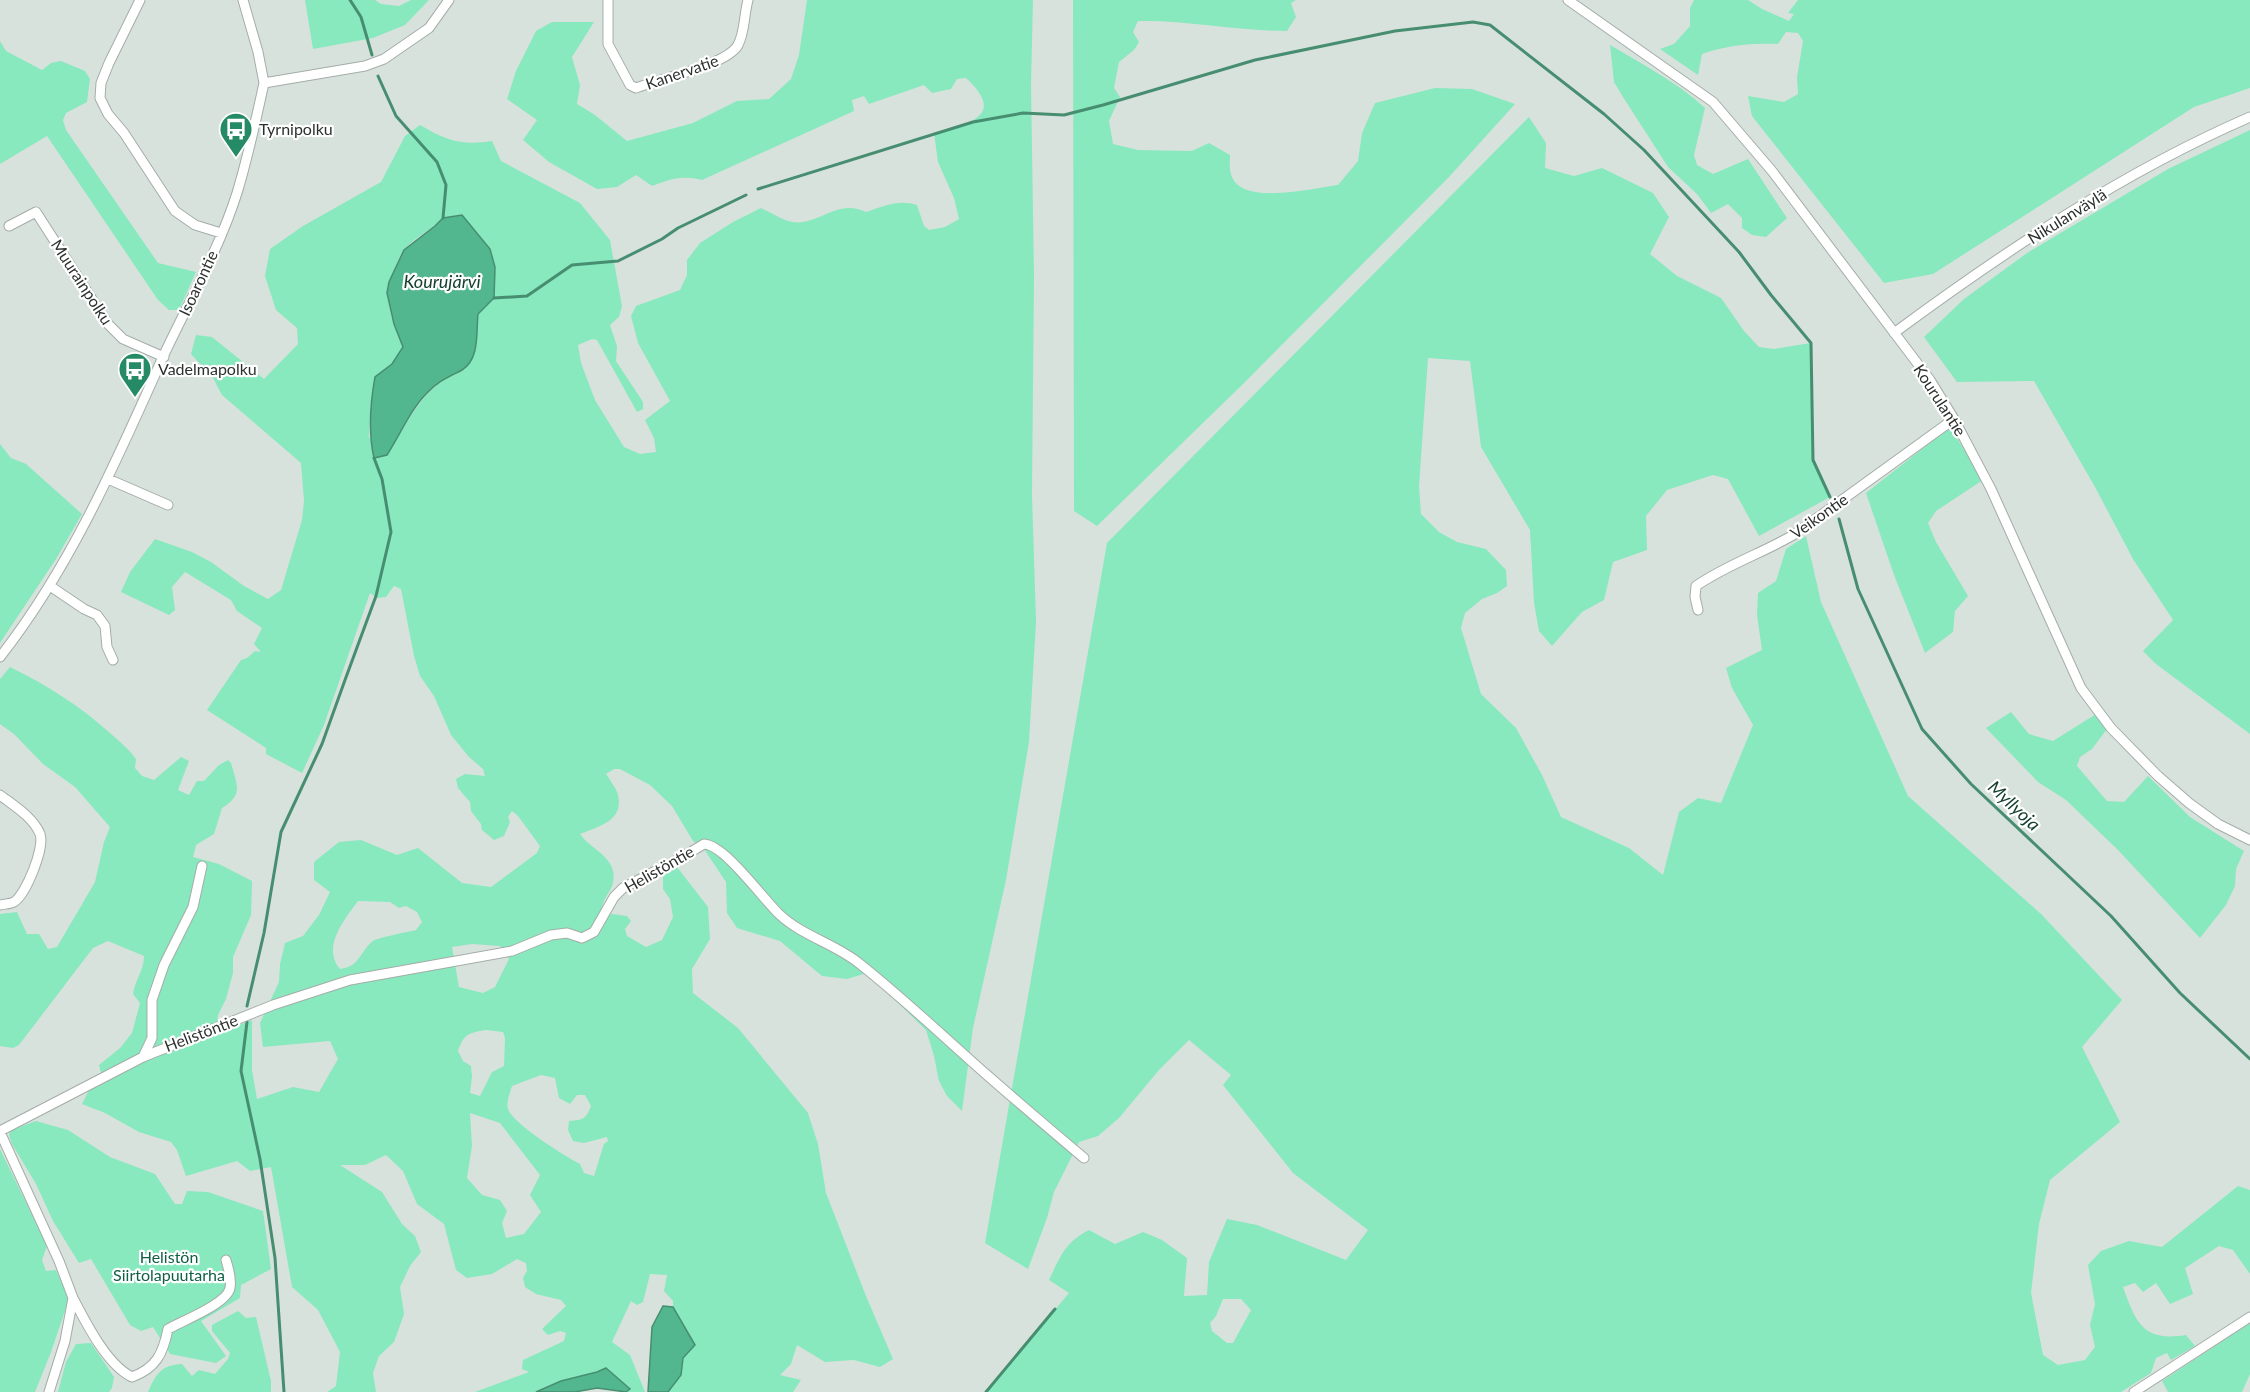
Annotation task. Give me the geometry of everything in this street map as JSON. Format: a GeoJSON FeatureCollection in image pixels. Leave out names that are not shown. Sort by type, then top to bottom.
{"type":"FeatureCollection","features":[{"type":"Feature","properties":{"kind":"street"},"geometry":{"type":"LineString","coordinates":[[140,0],[109,63],[101,83],[100,98],[108,114],[124,133],[174,211],[195,225],[221,233]]}},
{"type":"Feature","properties":{"kind":"street"},"geometry":{"type":"LineString","coordinates":[[243,0],[264,83],[365,66],[384,59],[429,28],[449,0]]}},
{"type":"Feature","properties":{"kind":"street","name":"Kanervatie"},"geometry":{"type":"LineString","coordinates":[[608,0],[608,44],[630,85],[636,88],[715,62],[730,54],[738,46],[742,34],[748,0]]}},
{"type":"Feature","properties":{"kind":"street","name":"Kourulantie"},"geometry":{"type":"LineString","coordinates":[[1568,0],[1713,102],[1772,171],[1930,380],[1954,419],[1991,489],[2081,688],[2111,728],[2158,776],[2218,824],[2250,840]]}},
{"type":"Feature","properties":{"kind":"street","name":"Isoarontie"},"geometry":{"type":"LineString","coordinates":[[0,657],[20,632],[50,586],[108,479],[237,194],[264,83]]}},
{"type":"Feature","properties":{"kind":"street","name":"Nikulanväylä"},"geometry":{"type":"LineString","coordinates":[[1894,333],[1983,269],[2107,192],[2170,155],[2250,117]]}},
{"type":"Feature","properties":{"kind":"street","name":"Muurainpolku"},"geometry":{"type":"LineString","coordinates":[[9,226],[36,212],[108,324],[123,339],[164,357]]}},
{"type":"Feature","properties":{"kind":"street","name":"Veikontie"},"geometry":{"type":"LineString","coordinates":[[1698,610],[1695,597],[1696,586],[1717,572],[1796,534],[1954,419]]}},
{"type":"Feature","properties":{"kind":"street"},"geometry":{"type":"LineString","coordinates":[[108,479],[168,505]]}},
{"type":"Feature","properties":{"kind":"street"},"geometry":{"type":"LineString","coordinates":[[50,586],[97,615],[105,626],[106,647],[113,660]]}},
{"type":"Feature","properties":{"kind":"street"},"geometry":{"type":"LineString","coordinates":[[0,795],[29,819],[40,834],[42,842],[35,865],[21,896],[13,903],[0,905]]}},
{"type":"Feature","properties":{"kind":"street","name":"Helistöntie"},"geometry":{"type":"LineString","coordinates":[[0,1132],[143,1057],[273,1005],[350,980],[512,951],[551,935],[567,933],[582,938],[594,932],[614,897],[623,888],[679,860],[704,844],[709,844],[734,865],[780,915],[854,959],[1084,1158]]}},
{"type":"Feature","properties":{"kind":"street"},"geometry":{"type":"LineString","coordinates":[[143,1057],[152,1038],[151,1018],[155,991],[164,965],[193,907],[202,866]]}},
{"type":"Feature","properties":{"kind":"street"},"geometry":{"type":"LineString","coordinates":[[0,1132],[86,1324],[123,1373],[132,1377],[147,1372],[164,1349],[168,1329],[223,1299],[230,1290],[226,1260]]}},
{"type":"Feature","properties":{"kind":"street"},"geometry":{"type":"LineString","coordinates":[[49,1392],[65,1341],[74,1298]]}},
{"type":"Feature","properties":{"kind":"street"},"geometry":{"type":"LineString","coordinates":[[2134,1392],[2250,1317]]}},
{"type":"Feature","properties":{"kind":"green space"},"geometry":{"type":"Polygon","coordinates":[[[305,0],[375,0],[381,4],[399,6],[411,0],[429,0],[405,25],[373,38],[313,49],[305,0]]]}},
{"type":"Feature","properties":{"kind":"green space"},"geometry":{"type":"Polygon","coordinates":[[[807,0],[1033,0],[1031,85],[1034,277],[1032,495],[1036,622],[1029,742],[1006,880],[973,1028],[962,1111],[947,1096],[939,1081],[926,1030],[867,973],[847,979],[822,976],[780,941],[737,928],[727,913],[726,882],[704,849],[693,841],[672,806],[650,785],[620,769],[614,769],[606,774],[618,795],[617,811],[614,817],[602,825],[580,834],[603,855],[612,867],[613,883],[603,902],[602,909],[612,914],[627,916],[631,921],[625,929],[627,936],[646,947],[662,940],[673,917],[670,899],[663,889],[663,876],[677,867],[708,907],[710,939],[692,969],[693,993],[738,1028],[808,1113],[818,1144],[826,1193],[893,1359],[880,1367],[854,1360],[825,1362],[797,1345],[791,1364],[780,1375],[801,1380],[793,1392],[668,1392],[681,1375],[687,1330],[673,1307],[673,1301],[664,1291],[667,1275],[650,1274],[643,1302],[637,1305],[631,1301],[612,1342],[630,1355],[645,1392],[626,1392],[630,1389],[606,1368],[561,1381],[536,1392],[475,1392],[529,1372],[522,1369],[523,1360],[564,1341],[566,1333],[560,1331],[548,1335],[542,1329],[566,1306],[561,1300],[536,1294],[525,1287],[523,1278],[527,1271],[526,1263],[517,1259],[492,1274],[467,1278],[456,1270],[444,1224],[417,1204],[403,1171],[386,1155],[365,1165],[340,1165],[382,1192],[402,1224],[415,1236],[421,1252],[410,1266],[400,1287],[404,1314],[394,1342],[379,1356],[373,1373],[376,1392],[327,1392],[336,1386],[340,1352],[318,1310],[292,1287],[271,1167],[250,1171],[237,1161],[186,1176],[177,1150],[171,1142],[139,1132],[105,1113],[82,1104],[89,1090],[103,1081],[99,1065],[120,1048],[132,1033],[140,1003],[133,994],[143,966],[144,956],[108,941],[93,948],[19,1045],[13,1048],[0,1046],[0,914],[17,912],[27,934],[39,934],[48,949],[57,947],[95,882],[104,842],[110,827],[75,787],[43,764],[14,734],[0,724],[0,679],[10,667],[75,705],[99,723],[130,752],[136,759],[135,768],[142,776],[154,780],[181,757],[189,761],[178,790],[189,795],[197,781],[204,781],[219,765],[228,760],[231,763],[237,783],[234,799],[222,808],[214,834],[196,845],[193,857],[219,864],[252,881],[251,915],[233,957],[233,973],[226,999],[218,1015],[216,1034],[252,1020],[252,1070],[257,1099],[293,1087],[319,1092],[338,1059],[330,1041],[263,1047],[260,1023],[279,982],[285,943],[303,936],[319,915],[330,892],[314,880],[314,862],[339,842],[361,840],[397,855],[418,848],[462,883],[491,887],[537,853],[540,846],[512,811],[508,817],[510,822],[504,836],[494,840],[482,830],[481,824],[471,811],[470,802],[458,788],[456,779],[465,774],[485,776],[483,769],[469,757],[451,735],[434,696],[420,676],[401,589],[394,586],[386,597],[377,598],[370,593],[324,725],[302,773],[266,754],[266,748],[207,710],[241,660],[255,651],[261,652],[254,644],[262,628],[237,611],[231,600],[185,572],[172,587],[175,610],[169,615],[121,592],[130,572],[155,539],[192,552],[211,562],[244,586],[268,599],[281,590],[302,520],[304,501],[301,463],[222,395],[213,378],[191,354],[196,335],[212,337],[264,379],[298,344],[297,328],[276,310],[265,276],[270,249],[303,226],[381,182],[405,136],[420,125],[438,135],[462,142],[492,141],[501,161],[580,203],[610,240],[622,306],[619,317],[610,325],[617,346],[616,361],[643,402],[643,409],[637,412],[597,340],[592,339],[578,345],[581,363],[595,400],[624,447],[640,454],[656,452],[654,438],[645,420],[670,401],[638,343],[631,316],[636,306],[680,290],[687,275],[687,260],[700,243],[761,208],[788,221],[802,222],[846,208],[866,212],[892,204],[911,203],[917,205],[924,226],[929,230],[945,227],[959,219],[954,198],[938,162],[934,133],[970,122],[978,117],[983,110],[983,102],[978,91],[966,78],[957,79],[951,89],[932,93],[924,85],[869,104],[864,96],[852,100],[854,111],[702,180],[677,178],[652,186],[636,175],[617,187],[597,189],[549,162],[523,140],[537,120],[507,99],[516,71],[536,31],[552,22],[594,22],[572,57],[580,85],[577,104],[595,115],[627,141],[693,123],[737,101],[769,99],[791,79],[799,55],[807,0]],[[443,218],[404,250],[389,288],[389,307],[403,347],[392,364],[375,378],[369,437],[387,455],[410,416],[427,394],[450,376],[464,369],[477,327],[478,314],[494,298],[443,218]],[[358,901],[342,925],[334,943],[333,952],[340,969],[356,962],[373,941],[416,930],[422,922],[417,912],[406,906],[399,908],[390,902],[358,901]],[[472,944],[452,947],[459,987],[483,993],[495,987],[509,959],[500,946],[472,944]],[[486,1030],[471,1033],[462,1041],[458,1051],[463,1061],[471,1066],[470,1093],[480,1096],[492,1072],[504,1066],[505,1038],[503,1032],[486,1030]],[[541,1075],[512,1086],[508,1109],[519,1123],[580,1164],[584,1173],[594,1176],[604,1144],[608,1141],[607,1137],[584,1143],[573,1141],[568,1130],[569,1121],[586,1116],[591,1106],[585,1095],[577,1095],[570,1104],[559,1098],[555,1078],[541,1075]],[[470,1113],[472,1146],[467,1178],[482,1195],[500,1200],[507,1211],[502,1223],[506,1238],[524,1234],[541,1212],[530,1195],[540,1175],[500,1123],[470,1113]]]}},
{"type":"Feature","properties":{"kind":"green space"},"geometry":{"type":"Polygon","coordinates":[[[1073,0],[1296,0],[1291,3],[1296,17],[1287,31],[1138,21],[1133,32],[1139,42],[1134,50],[1119,62],[1114,88],[1120,97],[1109,121],[1113,144],[1138,150],[1192,151],[1209,143],[1230,155],[1231,174],[1237,184],[1248,190],[1262,193],[1296,192],[1338,185],[1358,161],[1362,133],[1375,103],[1435,88],[1472,89],[1515,104],[1449,177],[1244,383],[1097,526],[1074,511],[1073,0]]]}},
{"type":"Feature","properties":{"kind":"green space"},"geometry":{"type":"Polygon","coordinates":[[[1694,0],[1748,0],[1789,21],[1794,14],[1788,13],[1798,0],[2250,0],[2250,88],[2194,107],[1933,274],[1884,283],[1752,116],[1748,96],[1784,102],[1798,94],[1797,77],[1803,41],[1798,33],[1786,32],[1778,44],[1740,45],[1702,54],[1698,75],[1660,49],[1674,44],[1690,26],[1690,8],[1694,0]]]}},
{"type":"Feature","properties":{"kind":"green space"},"geometry":{"type":"Polygon","coordinates":[[[0,41],[6,51],[42,70],[51,63],[61,61],[85,71],[90,79],[87,102],[66,113],[63,120],[66,130],[158,263],[196,272],[179,310],[169,310],[158,300],[47,136],[0,164],[0,41]]]}},
{"type":"Feature","properties":{"kind":"green space"},"geometry":{"type":"Polygon","coordinates":[[[1610,45],[1647,66],[1705,108],[1694,155],[1697,165],[1713,174],[1748,159],[1787,218],[1766,237],[1752,235],[1742,228],[1742,218],[1728,204],[1711,213],[1697,194],[1668,167],[1623,97],[1614,82],[1610,45]]]}},
{"type":"Feature","properties":{"kind":"green space"},"geometry":{"type":"Polygon","coordinates":[[[1529,117],[1546,143],[1545,168],[1574,176],[1602,168],[1653,193],[1669,217],[1650,254],[1677,276],[1721,298],[1744,331],[1759,347],[1774,349],[1811,343],[1813,460],[1830,497],[1759,536],[1728,479],[1713,475],[1667,490],[1646,516],[1647,550],[1613,562],[1604,600],[1582,612],[1552,646],[1539,631],[1534,603],[1530,530],[1481,447],[1470,361],[1428,358],[1419,486],[1421,514],[1439,532],[1457,542],[1486,549],[1506,570],[1507,586],[1482,599],[1465,613],[1461,628],[1481,694],[1516,728],[1542,775],[1561,817],[1629,848],[1663,875],[1679,812],[1698,798],[1721,803],[1753,725],[1732,688],[1726,668],[1762,650],[1757,615],[1758,593],[1776,581],[1786,549],[1806,536],[1821,602],[1908,796],[2041,914],[2122,1000],[2082,1047],[2120,1122],[2050,1180],[2039,1224],[2031,1293],[2043,1355],[2058,1365],[2085,1360],[2095,1347],[2090,1325],[2095,1304],[2088,1265],[2101,1251],[2129,1241],[2162,1247],[2238,1186],[2250,1190],[2250,1274],[2233,1250],[2219,1246],[2185,1268],[2193,1294],[2170,1304],[2156,1283],[2143,1292],[2135,1283],[2123,1287],[2132,1311],[2143,1327],[2160,1336],[2186,1335],[2195,1346],[2171,1360],[2167,1353],[2156,1358],[2151,1373],[2121,1392],[986,1392],[1069,1293],[1049,1280],[1060,1257],[1069,1245],[1089,1230],[1115,1244],[1143,1232],[1162,1240],[1187,1258],[1184,1296],[1207,1295],[1209,1262],[1227,1219],[1257,1225],[1346,1260],[1368,1230],[1293,1173],[1223,1085],[1231,1075],[1189,1040],[1159,1070],[1119,1118],[1098,1136],[1079,1142],[1054,1192],[1028,1269],[985,1243],[1107,543],[1529,117]],[[1223,1299],[1216,1316],[1210,1323],[1212,1331],[1227,1343],[1233,1343],[1251,1310],[1241,1299],[1223,1299]]]}},
{"type":"Feature","properties":{"kind":"green space"},"geometry":{"type":"Polygon","coordinates":[[[2250,130],[2250,734],[2156,664],[2143,651],[2173,620],[2133,559],[2034,381],[1957,382],[1924,337],[1964,299],[2027,253],[2168,169],[2250,130]]]}},
{"type":"Feature","properties":{"kind":"green space"},"geometry":{"type":"Polygon","coordinates":[[[1950,427],[1983,480],[1936,511],[1928,523],[1936,542],[1968,596],[1955,611],[1953,632],[1925,653],[1894,575],[1866,493],[1950,427]]]}},
{"type":"Feature","properties":{"kind":"green space"},"geometry":{"type":"Polygon","coordinates":[[[0,444],[11,458],[26,464],[82,514],[56,559],[0,643],[0,444]]]}},
{"type":"Feature","properties":{"kind":"green space"},"geometry":{"type":"Polygon","coordinates":[[[2011,712],[2029,734],[2053,741],[2096,714],[2107,729],[2092,749],[2080,757],[2077,766],[2107,801],[2124,802],[2148,776],[2190,817],[2244,851],[2236,869],[2235,886],[2226,905],[2200,938],[2118,850],[2066,800],[2038,782],[1986,728],[2011,712]]]}},
{"type":"Feature","properties":{"kind":"green space","name":"Helistön Siirtolapuutarha"},"geometry":{"type":"Polygon","coordinates":[[[36,1121],[68,1130],[110,1157],[155,1174],[175,1204],[182,1204],[187,1191],[208,1192],[263,1211],[271,1269],[241,1285],[240,1298],[201,1321],[226,1356],[216,1363],[170,1354],[153,1327],[141,1331],[130,1325],[91,1259],[79,1263],[53,1221],[9,1135],[11,1130],[36,1121]]]}},
{"type":"Feature","properties":{"kind":"green space"},"geometry":{"type":"Polygon","coordinates":[[[0,1149],[47,1246],[42,1260],[46,1271],[56,1270],[69,1299],[35,1392],[0,1392],[0,1149]]]}},
{"type":"Feature","properties":{"kind":"green space"},"geometry":{"type":"Polygon","coordinates":[[[238,1311],[246,1318],[256,1317],[271,1381],[271,1392],[148,1392],[157,1375],[169,1366],[182,1364],[192,1376],[199,1370],[215,1374],[228,1359],[230,1353],[212,1331],[212,1325],[238,1311]]]}},
{"type":"Feature","properties":{"kind":"green space"},"geometry":{"type":"Polygon","coordinates":[[[2250,1323],[2250,1374],[2242,1392],[2168,1392],[2162,1381],[2250,1323]]]}},
{"type":"Feature","properties":{"kind":"green space"},"geometry":{"type":"Polygon","coordinates":[[[91,1343],[114,1377],[112,1388],[109,1392],[58,1392],[66,1362],[76,1344],[91,1343]]]}},
{"type":"Feature","properties":{"kind":"water","name":"Kourujärvi"},"geometry":{"type":"Polygon","coordinates":[[[462,215],[490,249],[495,267],[494,298],[478,314],[477,337],[472,359],[462,370],[431,389],[410,415],[387,455],[374,458],[370,418],[375,377],[392,364],[403,347],[394,324],[387,293],[389,282],[404,250],[443,218],[462,215]]]}},
{"type":"Feature","properties":{"kind":"water"},"geometry":{"type":"Polygon","coordinates":[[[663,1306],[673,1307],[695,1345],[683,1358],[681,1375],[668,1392],[648,1392],[652,1327],[663,1306]]]}},
{"type":"Feature","properties":{"kind":"water"},"geometry":{"type":"Polygon","coordinates":[[[606,1368],[630,1389],[626,1392],[597,1388],[575,1392],[536,1392],[561,1381],[606,1368]]]}},
{"type":"Feature","properties":{"kind":"waterway"},"geometry":{"type":"LineString","coordinates":[[350,0],[361,17],[372,55]]}},
{"type":"Feature","properties":{"kind":"waterway"},"geometry":{"type":"LineString","coordinates":[[758,189],[973,122],[1023,113],[1064,115],[1255,60],[1395,31],[1473,22],[1490,25],[1604,114],[1644,150],[1739,252],[1811,343],[1813,460],[1830,497]]}},
{"type":"Feature","properties":{"kind":"waterway"},"geometry":{"type":"LineString","coordinates":[[378,76],[396,116],[437,162],[446,185],[443,218]]}},
{"type":"Feature","properties":{"kind":"waterway"},"geometry":{"type":"LineString","coordinates":[[494,298],[527,296],[572,265],[618,261],[662,239],[678,228],[746,195]]}},
{"type":"Feature","properties":{"kind":"waterway"},"geometry":{"type":"LineString","coordinates":[[247,1006],[264,933],[281,832],[322,744],[376,596],[391,532],[382,479],[374,458]]}},
{"type":"Feature","properties":{"kind":"waterway","name":"Myllyoja"},"geometry":{"type":"LineString","coordinates":[[1839,519],[1858,589],[1922,729],[1971,784],[2111,916],[2180,993],[2250,1059]]}},
{"type":"Feature","properties":{"kind":"waterway"},"geometry":{"type":"LineString","coordinates":[[247,1022],[241,1071],[260,1159],[275,1258],[284,1392]]}},
{"type":"Feature","properties":{"kind":"waterway"},"geometry":{"type":"LineString","coordinates":[[986,1392],[1055,1309]]}},
{"type":"Feature","properties":{"kind":"place","name":"Tyrnipolku"},"geometry":{"type":"Point","coordinates":[236,158]}},
{"type":"Feature","properties":{"kind":"place","name":"Vadelmapolku"},"geometry":{"type":"Point","coordinates":[135,398]}}]}
